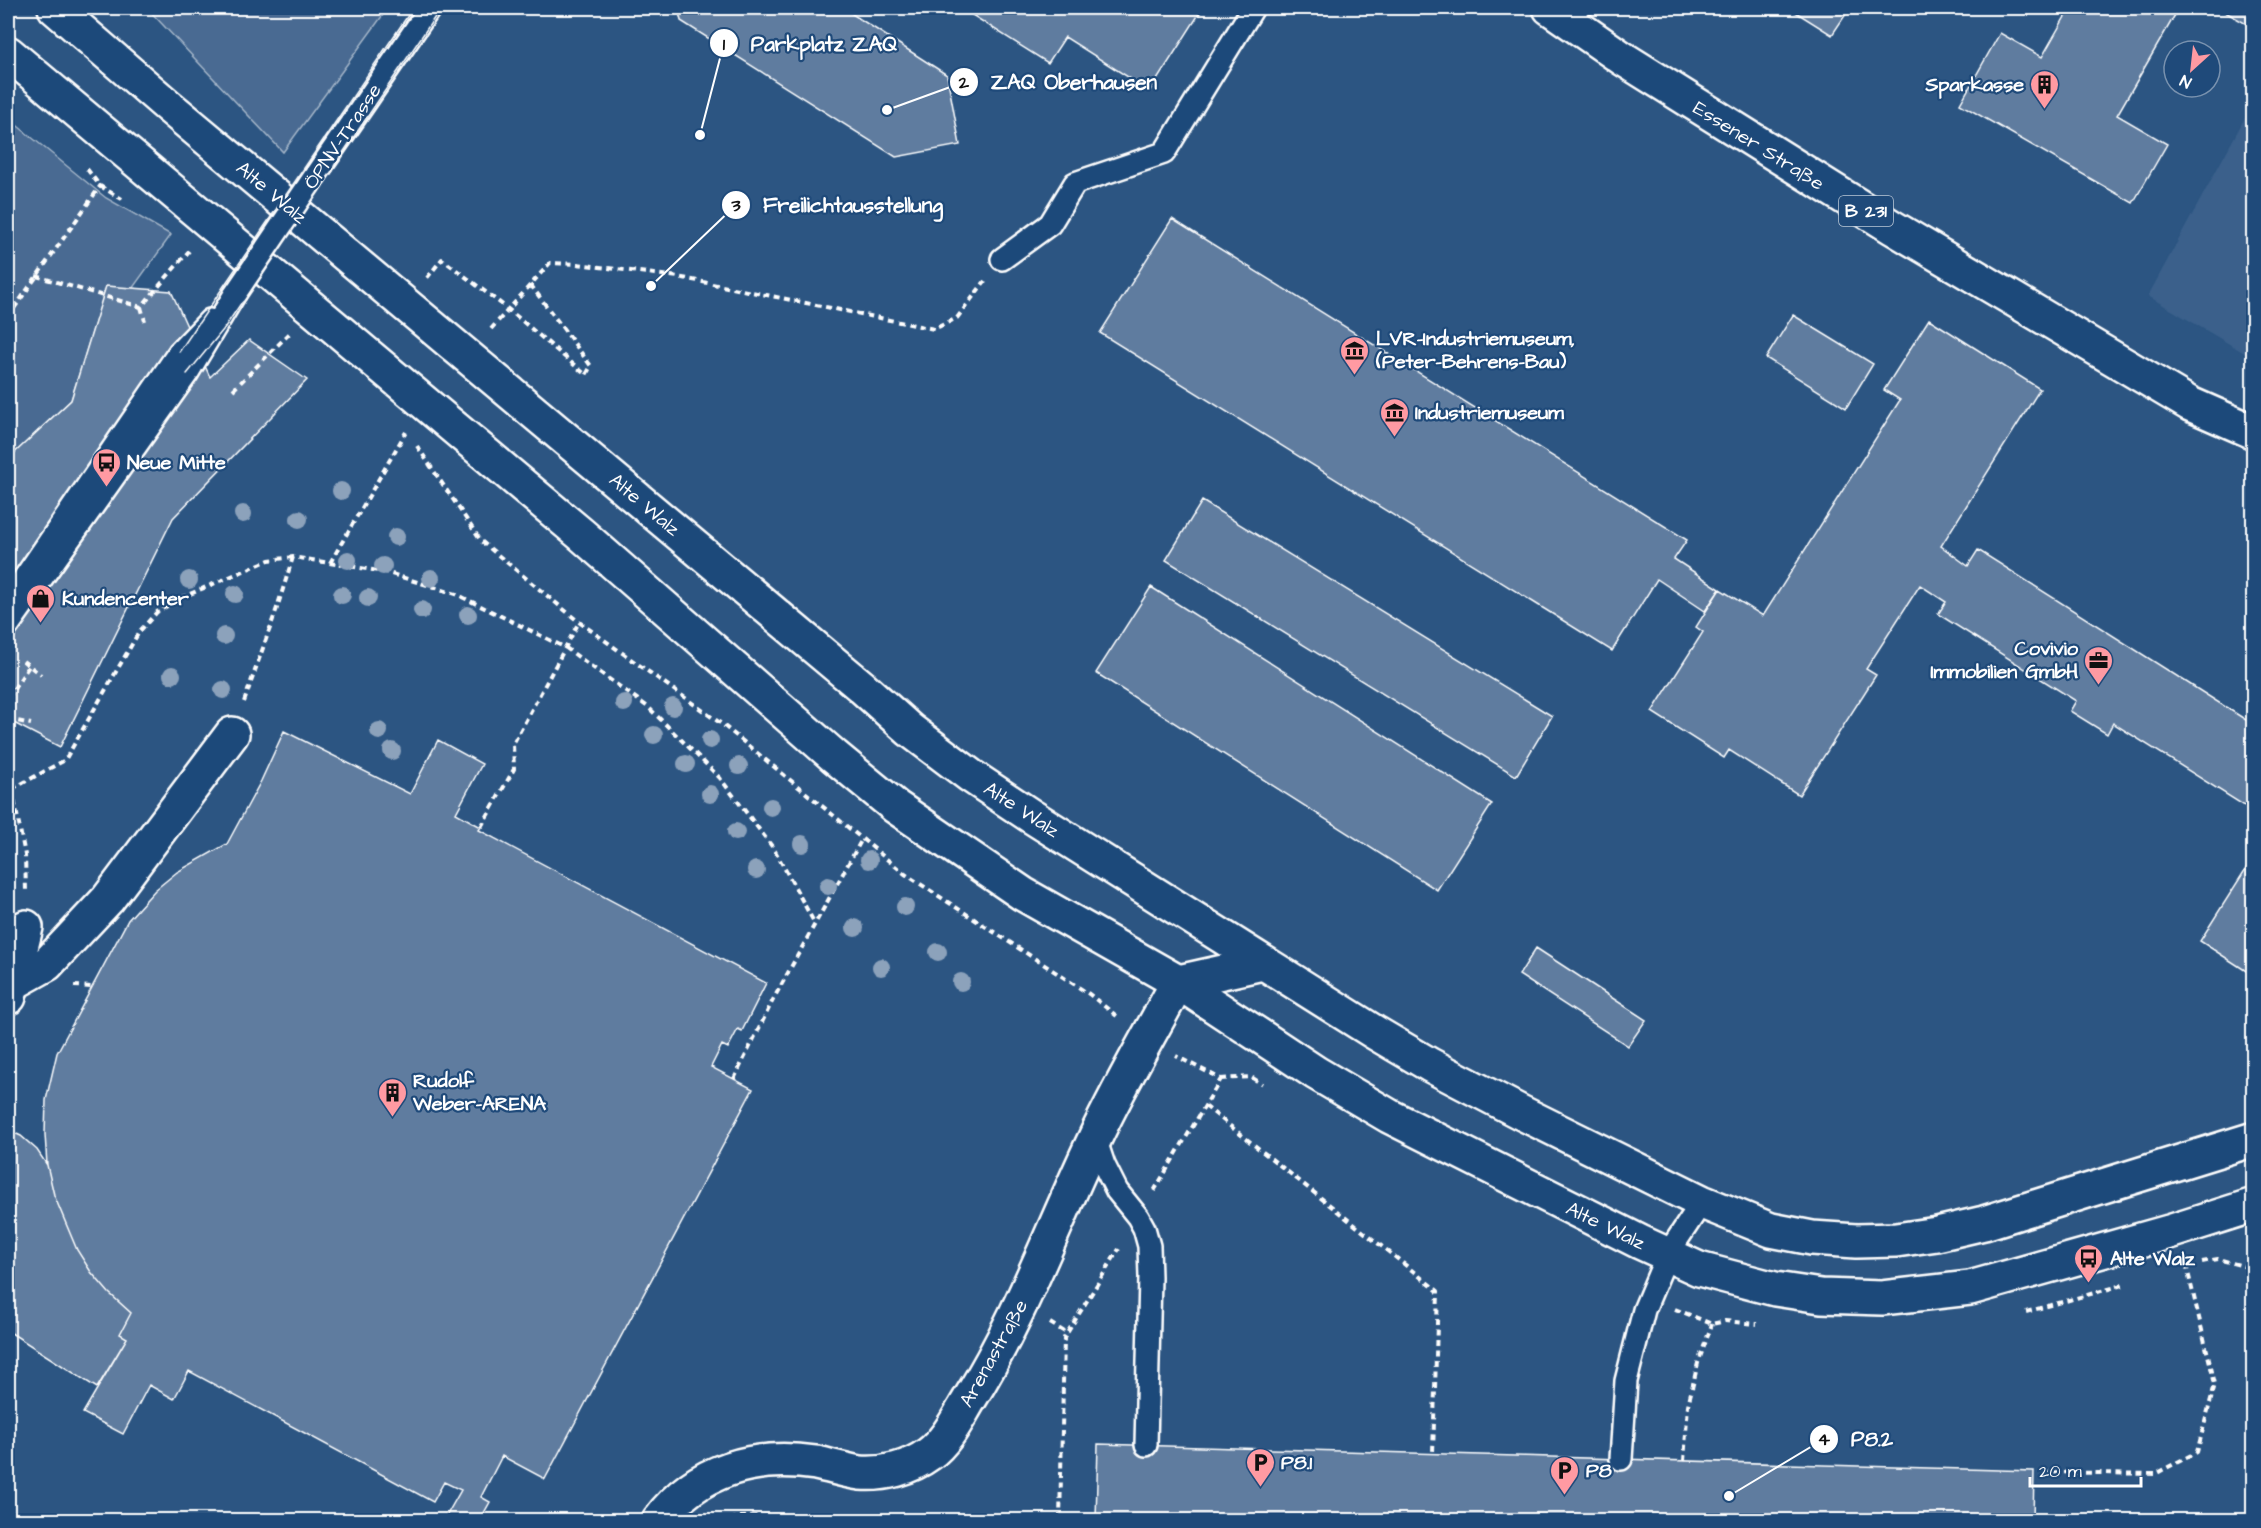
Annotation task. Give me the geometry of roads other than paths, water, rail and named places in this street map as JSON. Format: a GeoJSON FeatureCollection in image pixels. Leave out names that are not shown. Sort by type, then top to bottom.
{"type":"FeatureCollection","features":[{"type":"Feature","properties":{"kind":"street","name":"Alte Walz"},"geometry":{"type":"LineString","coordinates":[[54,8],[910,730],[971,776],[1263,963],[1430,1065],[1529,1117],[1702,1202],[1771,1230],[1812,1239],[1856,1241],[1896,1240],[1937,1234],[1984,1223],[2253,1139]]}},
{"type":"Feature","properties":{"kind":"street","name":"Essener Straße"},"geometry":{"type":"LineString","coordinates":[[1550,8],[1622,58],[1892,227],[2190,404],[2253,452]]}},
{"type":"Feature","properties":{"kind":"street","name":"Alte Walz"},"geometry":{"type":"LineString","coordinates":[[8,53],[582,535],[834,756],[896,807],[1023,894],[1178,982],[1316,1073],[1389,1116],[1699,1269],[1775,1289],[1821,1296],[1882,1298],[1941,1293],[1997,1282],[2253,1205]]}},
{"type":"Feature","properties":{"kind":"street","name":"Essener Straße"},"geometry":{"type":"LineString","coordinates":[[2190,404],[2253,432]]}},
{"type":"Feature","properties":{"kind":"street"},"geometry":{"type":"LineString","coordinates":[[10,993],[47,964],[108,899],[237,721]]}},
{"type":"Feature","properties":{"kind":"street"},"geometry":{"type":"LineString","coordinates":[[10,993],[26,927]]}},
{"type":"Feature","properties":{"kind":"street"},"geometry":{"type":"LineString","coordinates":[[1178,982],[1263,963]]}},
{"type":"Feature","properties":{"kind":"street","name":"Arenastraße"},"geometry":{"type":"LineString","coordinates":[[659,1521],[693,1486],[720,1470],[756,1463],[778,1462],[813,1463],[860,1473],[873,1473],[896,1470],[930,1454],[956,1421],[1011,1325],[1095,1138],[1178,982]]}},
{"type":"Feature","properties":{"kind":"lane","name":"ÖPNV-Trasse"},"geometry":{"type":"LineString","coordinates":[[235,294],[430,8]]}},
{"type":"Feature","properties":{"kind":"lane"},"geometry":{"type":"LineString","coordinates":[[1002,259],[1050,224],[1076,183],[1164,153],[1253,8]]}},
{"type":"Feature","properties":{"kind":"lane"},"geometry":{"type":"LineString","coordinates":[[8,602],[179,352],[235,294]]}},
{"type":"Feature","properties":{"kind":"lane"},"geometry":{"type":"LineString","coordinates":[[8,626],[187,374],[235,294]]}},
{"type":"Feature","properties":{"kind":"lane"},"geometry":{"type":"LineString","coordinates":[[1095,1138],[1104,1165],[1117,1191],[1138,1217],[1149,1246],[1146,1445]]}},
{"type":"Feature","properties":{"kind":"lane"},"geometry":{"type":"LineString","coordinates":[[1621,1459],[1626,1381],[1644,1310],[1667,1255],[1702,1202]]}},
{"type":"Feature","properties":{"kind":"tram line"},"geometry":{"type":"LineString","coordinates":[[179,352],[413,8]]}},
{"type":"Feature","properties":{"kind":"tram line"},"geometry":{"type":"LineString","coordinates":[[187,374],[223,330],[441,8]]}},
{"type":"Feature","properties":{"kind":"place","name":"ZAQ Oberhausen"},"geometry":{"type":"Point","coordinates":[887,110]}},
{"type":"Feature","properties":{"kind":"place","name":"Sparkasse"},"geometry":{"type":"Point","coordinates":[2045,110]}},
{"type":"Feature","properties":{"kind":"place","name":"Parkplatz ZAQ"},"geometry":{"type":"Point","coordinates":[700,135]}},
{"type":"Feature","properties":{"kind":"place","name":"Freilichtausstellung"},"geometry":{"type":"Point","coordinates":[651,286]}},
{"type":"Feature","properties":{"kind":"place","name":"LVR-Industriemuseum, (Peter-Behrens-Bau)"},"geometry":{"type":"Point","coordinates":[1355,376]}},
{"type":"Feature","properties":{"kind":"place","name":"Industriemuseum"},"geometry":{"type":"Point","coordinates":[1394,438]}},
{"type":"Feature","properties":{"kind":"place","name":"Neue Mitte"},"geometry":{"type":"Point","coordinates":[106,488]}},
{"type":"Feature","properties":{"kind":"place","name":"Kundencenter"},"geometry":{"type":"Point","coordinates":[41,624]}},
{"type":"Feature","properties":{"kind":"place","name":"Covivio Immobilien GmbH"},"geometry":{"type":"Point","coordinates":[2099,686]}},
{"type":"Feature","properties":{"kind":"place","name":"Rudolf Weber-ARENA"},"geometry":{"type":"Point","coordinates":[392,1118]}},
{"type":"Feature","properties":{"kind":"place","name":"Alte Walz"},"geometry":{"type":"Point","coordinates":[2089,1284]}},
{"type":"Feature","properties":{"kind":"place","name":"P8.1"},"geometry":{"type":"Point","coordinates":[1260,1488]}},
{"type":"Feature","properties":{"kind":"place","name":"P8"},"geometry":{"type":"Point","coordinates":[1565,1496]}},
{"type":"Feature","properties":{"kind":"place","name":"P8.2"},"geometry":{"type":"Point","coordinates":[1729,1496]}}]}
